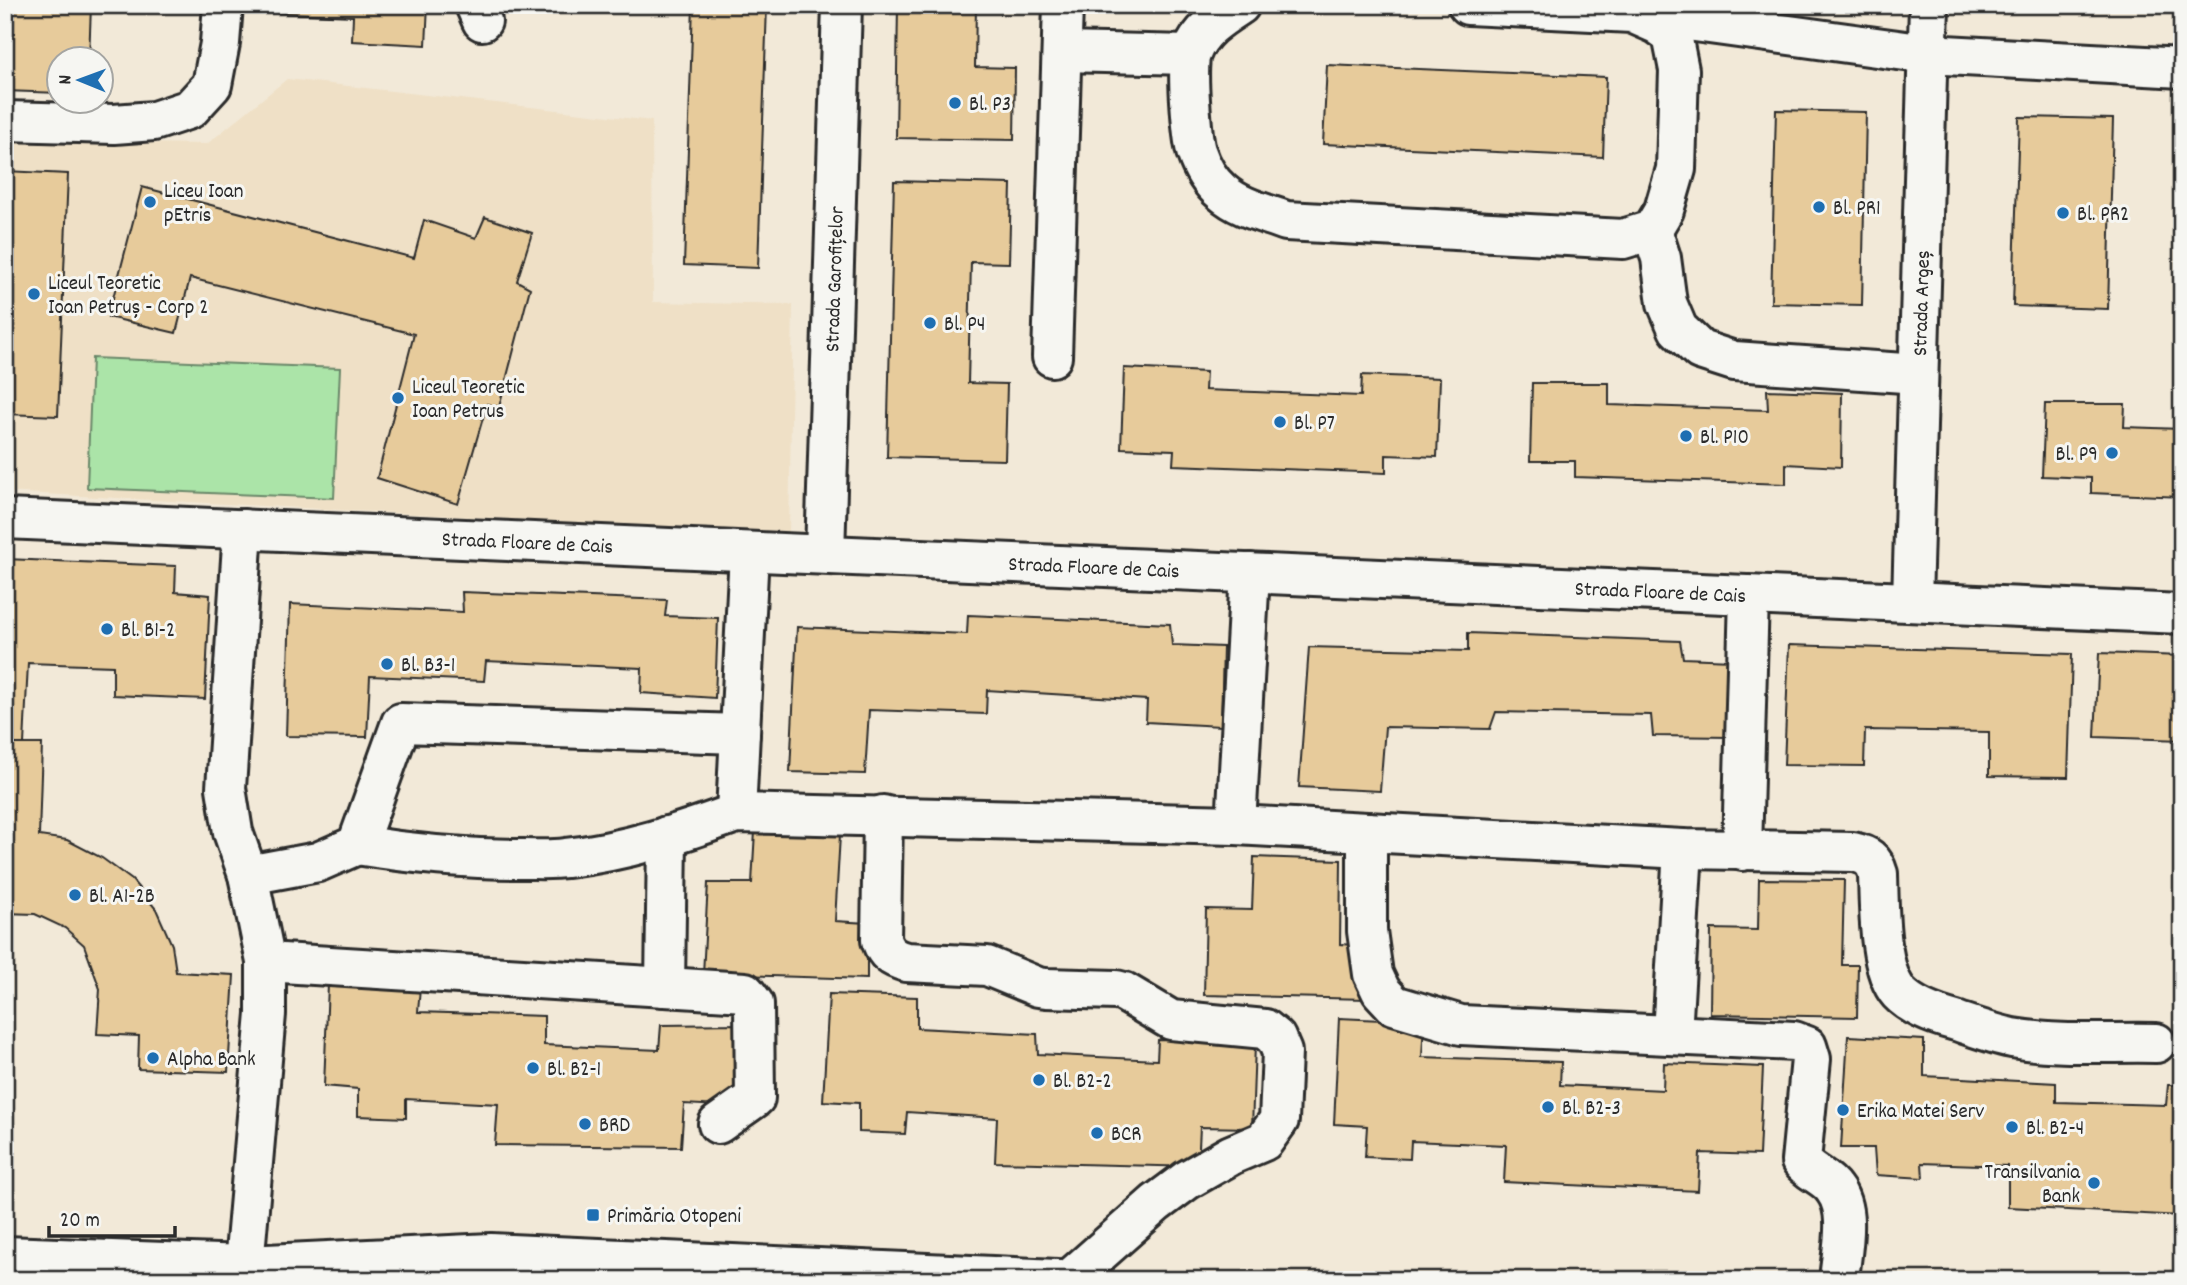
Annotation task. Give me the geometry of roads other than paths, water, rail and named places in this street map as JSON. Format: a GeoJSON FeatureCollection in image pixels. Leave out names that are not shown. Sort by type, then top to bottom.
{"type":"FeatureCollection","features":[{"type":"Feature","properties":{"kind":"main road"},"geometry":{"type":"LineString","coordinates":[[5,121],[114,124],[154,121],[190,108],[212,85],[220,43],[223,5]]}},
{"type":"Feature","properties":{"kind":"main road","name":"Strada Garofițelor"},"geometry":{"type":"LineString","coordinates":[[825,554],[842,5]]}},
{"type":"Feature","properties":{"kind":"main road"},"geometry":{"type":"LineString","coordinates":[[1052,357],[1063,5]]}},
{"type":"Feature","properties":{"kind":"main road"},"geometry":{"type":"LineString","coordinates":[[1240,5],[1210,25],[1190,55],[1190,97],[1195,149],[1204,170],[1220,191],[1236,203],[1286,221],[1623,239],[1651,230],[1664,209],[1676,169],[1679,70],[1672,35],[1632,13]]}},
{"type":"Feature","properties":{"kind":"main road"},"geometry":{"type":"LineString","coordinates":[[1468,5],[1632,13],[1927,54],[2182,68]]}},
{"type":"Feature","properties":{"kind":"main road","name":"Strada Argeș"},"geometry":{"type":"LineString","coordinates":[[1912,601],[1929,5]]}},
{"type":"Feature","properties":{"kind":"main road"},"geometry":{"type":"LineString","coordinates":[[1062,52],[1190,55]]}},
{"type":"Feature","properties":{"kind":"main road"},"geometry":{"type":"LineString","coordinates":[[1651,230],[1661,258],[1667,303],[1678,329],[1700,350],[1734,361],[1918,374]]}},
{"type":"Feature","properties":{"kind":"main road","name":"Strada Floare de Cais"},"geometry":{"type":"LineString","coordinates":[[5,519],[2182,614]]}},
{"type":"Feature","properties":{"kind":"main road"},"geometry":{"type":"LineString","coordinates":[[243,529],[226,788],[233,832],[248,876],[266,962],[261,1088],[244,1265]]}},
{"type":"Feature","properties":{"kind":"main road"},"geometry":{"type":"LineString","coordinates":[[736,813],[749,552]]}},
{"type":"Feature","properties":{"kind":"main road"},"geometry":{"type":"LineString","coordinates":[[1236,825],[1250,573]]}},
{"type":"Feature","properties":{"kind":"main road"},"geometry":{"type":"LineString","coordinates":[[1742,851],[1749,595]]}},
{"type":"Feature","properties":{"kind":"main road"},"geometry":{"type":"LineString","coordinates":[[357,845],[401,723],[740,734]]}},
{"type":"Feature","properties":{"kind":"main road"},"geometry":{"type":"LineString","coordinates":[[248,876],[318,862],[357,845],[396,852],[496,859],[565,859],[620,849],[736,813],[1236,825],[1683,849],[1853,852],[1865,855],[1875,862],[1881,936],[1892,980],[1898,993],[1909,1001],[1939,1016],[2010,1037],[2028,1040],[2156,1043]]}},
{"type":"Feature","properties":{"kind":"main road"},"geometry":{"type":"LineString","coordinates":[[883,815],[881,940],[885,951],[894,958],[906,962],[987,966],[1038,987],[1116,990],[1171,1020],[1265,1029],[1276,1038],[1282,1052],[1279,1120],[1264,1140],[1186,1180],[1070,1279]]}},
{"type":"Feature","properties":{"kind":"main road"},"geometry":{"type":"LineString","coordinates":[[1367,832],[1367,931],[1373,974],[1381,992],[1394,1005],[1461,1025],[1794,1041],[1807,1046],[1811,1059],[1801,1161],[1805,1167],[1834,1187],[1842,1203],[1839,1280]]}},
{"type":"Feature","properties":{"kind":"main road"},"geometry":{"type":"LineString","coordinates":[[665,988],[667,836]]}},
{"type":"Feature","properties":{"kind":"main road"},"geometry":{"type":"LineString","coordinates":[[1672,1034],[1683,849]]}},
{"type":"Feature","properties":{"kind":"main road"},"geometry":{"type":"LineString","coordinates":[[266,962],[745,992],[754,1004],[755,1098],[718,1124]]}},
{"type":"Feature","properties":{"kind":"main road"},"geometry":{"type":"LineString","coordinates":[[5,1256],[244,1265],[491,1253],[1080,1280]]}},
{"type":"Feature","properties":{"kind":"place","name":"Bl. P3"},"geometry":{"type":"Point","coordinates":[955,103]}},
{"type":"Feature","properties":{"kind":"place","name":"Liceu Ioan pEtris"},"geometry":{"type":"Point","coordinates":[150,202]}},
{"type":"Feature","properties":{"kind":"place","name":"Bl. PR1"},"geometry":{"type":"Point","coordinates":[1819,207]}},
{"type":"Feature","properties":{"kind":"place","name":"Bl. PR2"},"geometry":{"type":"Point","coordinates":[2063,213]}},
{"type":"Feature","properties":{"kind":"place","name":"Liceul Teoretic Ioan Petruș - Corp 2"},"geometry":{"type":"Point","coordinates":[34,294]}},
{"type":"Feature","properties":{"kind":"place","name":"Bl. P4"},"geometry":{"type":"Point","coordinates":[930,323]}},
{"type":"Feature","properties":{"kind":"place","name":"Liceul Teoretic Ioan Petrus"},"geometry":{"type":"Point","coordinates":[398,398]}},
{"type":"Feature","properties":{"kind":"place","name":"Bl. P7"},"geometry":{"type":"Point","coordinates":[1280,422]}},
{"type":"Feature","properties":{"kind":"place","name":"Bl. P10"},"geometry":{"type":"Point","coordinates":[1686,436]}},
{"type":"Feature","properties":{"kind":"place","name":"Bl. P9"},"geometry":{"type":"Point","coordinates":[2112,453]}},
{"type":"Feature","properties":{"kind":"place","name":"Bl. B1-2"},"geometry":{"type":"Point","coordinates":[107,629]}},
{"type":"Feature","properties":{"kind":"place","name":"Bl. B3-1"},"geometry":{"type":"Point","coordinates":[387,664]}},
{"type":"Feature","properties":{"kind":"place","name":"Bl. A1-2B"},"geometry":{"type":"Point","coordinates":[75,895]}},
{"type":"Feature","properties":{"kind":"place","name":"Alpha Bank"},"geometry":{"type":"Point","coordinates":[153,1058]}},
{"type":"Feature","properties":{"kind":"place","name":"Bl. B2-1"},"geometry":{"type":"Point","coordinates":[533,1068]}},
{"type":"Feature","properties":{"kind":"place","name":"Bl. B2-2"},"geometry":{"type":"Point","coordinates":[1039,1080]}},
{"type":"Feature","properties":{"kind":"place","name":"Bl. B2-3"},"geometry":{"type":"Point","coordinates":[1548,1107]}},
{"type":"Feature","properties":{"kind":"place","name":"Erika Matei Serv"},"geometry":{"type":"Point","coordinates":[1843,1110]}},
{"type":"Feature","properties":{"kind":"place","name":"BRD"},"geometry":{"type":"Point","coordinates":[585,1124]}},
{"type":"Feature","properties":{"kind":"place","name":"Bl. B2-4"},"geometry":{"type":"Point","coordinates":[2012,1127]}},
{"type":"Feature","properties":{"kind":"place","name":"BCR"},"geometry":{"type":"Point","coordinates":[1097,1133]}},
{"type":"Feature","properties":{"kind":"place","name":"Transilvania Bank"},"geometry":{"type":"Point","coordinates":[2094,1183]}},
{"type":"Feature","properties":{"kind":"place","name":"Primăria Otopeni"},"geometry":{"type":"Point","coordinates":[593,1215]}}]}
